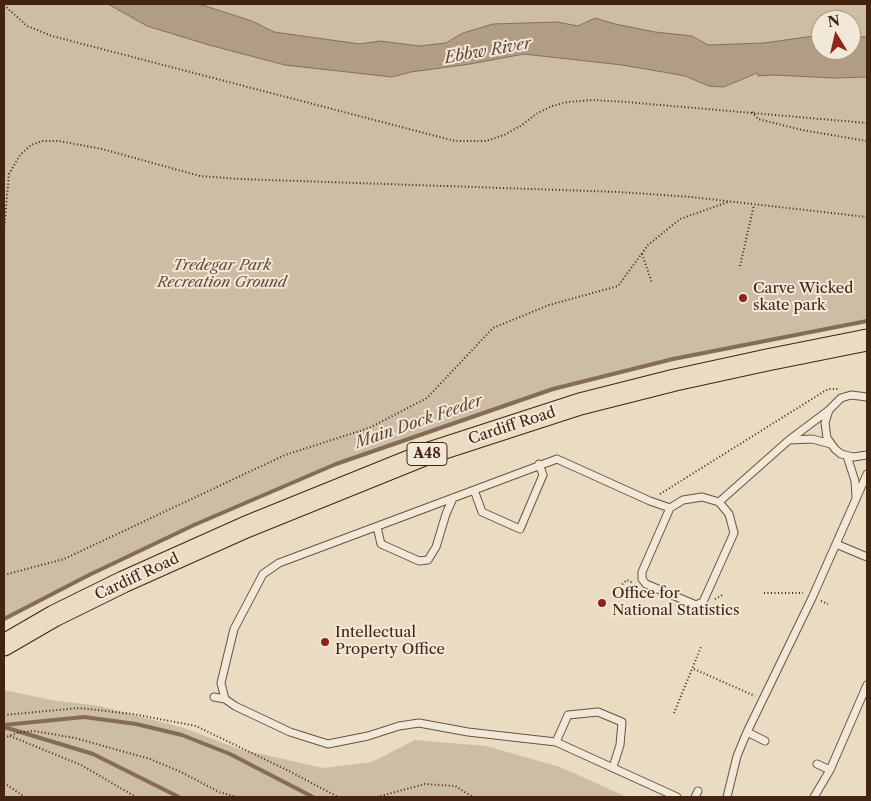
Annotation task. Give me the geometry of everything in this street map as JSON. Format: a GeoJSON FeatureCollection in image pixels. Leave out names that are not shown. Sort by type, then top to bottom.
{"type":"FeatureCollection","features":[{"type":"Feature","properties":{"kind":"main road","name":"Cardiff Road"},"geometry":{"type":"LineString","coordinates":[[6,644],[54,616],[123,582],[246,528],[430,454],[580,404],[730,368],[867,340]]}},
{"type":"Feature","properties":{"kind":"lane"},"geometry":{"type":"LineString","coordinates":[[719,502],[789,440],[837,401],[846,396],[867,397]]}},
{"type":"Feature","properties":{"kind":"lane"},"geometry":{"type":"LineString","coordinates":[[828,410],[824,423],[825,433],[830,444],[847,456],[859,457],[867,455]]}},
{"type":"Feature","properties":{"kind":"lane"},"geometry":{"type":"LineString","coordinates":[[789,440],[812,439],[830,444]]}},
{"type":"Feature","properties":{"kind":"lane"},"geometry":{"type":"LineString","coordinates":[[847,456],[855,481],[856,500]]}},
{"type":"Feature","properties":{"kind":"lane"},"geometry":{"type":"LineString","coordinates":[[224,699],[221,683],[234,629],[263,574],[279,563],[539,464],[557,459],[650,501],[670,508]]}},
{"type":"Feature","properties":{"kind":"lane"},"geometry":{"type":"LineString","coordinates":[[474,490],[482,512],[520,529],[543,475],[539,464]]}},
{"type":"Feature","properties":{"kind":"lane"},"geometry":{"type":"LineString","coordinates":[[727,797],[737,756],[747,732],[867,474]]}},
{"type":"Feature","properties":{"kind":"lane"},"geometry":{"type":"LineString","coordinates":[[702,497],[719,502],[729,514],[734,533],[703,602],[696,605],[646,584],[642,579],[642,571],[670,508],[684,500],[702,497]]}},
{"type":"Feature","properties":{"kind":"lane"},"geometry":{"type":"LineString","coordinates":[[377,527],[381,544],[420,561],[428,560],[436,547],[453,498]]}},
{"type":"Feature","properties":{"kind":"lane"},"geometry":{"type":"LineString","coordinates":[[836,544],[867,557]]}},
{"type":"Feature","properties":{"kind":"lane"},"geometry":{"type":"LineString","coordinates":[[814,797],[830,770],[867,685]]}},
{"type":"Feature","properties":{"kind":"lane"},"geometry":{"type":"LineString","coordinates":[[214,697],[224,699],[290,732],[328,744],[419,723],[468,732],[556,742],[677,797]]}},
{"type":"Feature","properties":{"kind":"lane"},"geometry":{"type":"LineString","coordinates":[[556,742],[568,715],[598,712],[622,722],[620,745],[613,767]]}},
{"type":"Feature","properties":{"kind":"lane"},"geometry":{"type":"LineString","coordinates":[[747,732],[766,740]]}},
{"type":"Feature","properties":{"kind":"lane"},"geometry":{"type":"LineString","coordinates":[[817,764],[830,770]]}},
{"type":"Feature","properties":{"kind":"path"},"geometry":{"type":"LineString","coordinates":[[4,5],[27,26],[52,36],[455,141],[486,141],[522,125],[544,110],[568,102],[626,102],[867,123]]}},
{"type":"Feature","properties":{"kind":"path"},"geometry":{"type":"LineString","coordinates":[[752,112],[758,119],[802,130],[867,141]]}},
{"type":"Feature","properties":{"kind":"path"},"geometry":{"type":"LineString","coordinates":[[4,230],[9,174],[20,155],[31,145],[42,141],[59,141],[102,149],[200,176],[239,179],[620,192],[754,203],[867,217]]}},
{"type":"Feature","properties":{"kind":"path"},"geometry":{"type":"LineString","coordinates":[[4,575],[64,559],[285,455],[369,428],[426,398],[493,328],[549,305],[618,286],[648,246],[680,219],[730,201]]}},
{"type":"Feature","properties":{"kind":"path"},"geometry":{"type":"LineString","coordinates":[[740,266],[754,203]]}},
{"type":"Feature","properties":{"kind":"path"},"geometry":{"type":"LineString","coordinates":[[642,254],[652,283]]}},
{"type":"Feature","properties":{"kind":"path"},"geometry":{"type":"LineString","coordinates":[[650,501],[828,389],[838,389]]}},
{"type":"Feature","properties":{"kind":"path"},"geometry":{"type":"LineString","coordinates":[[764,594],[803,593]]}},
{"type":"Feature","properties":{"kind":"path"},"geometry":{"type":"LineString","coordinates":[[674,713],[702,647]]}},
{"type":"Feature","properties":{"kind":"path"},"geometry":{"type":"LineString","coordinates":[[694,669],[763,700]]}},
{"type":"Feature","properties":{"kind":"path"},"geometry":{"type":"LineString","coordinates":[[4,715],[79,708],[133,714],[196,726],[338,797]]}},
{"type":"Feature","properties":{"kind":"path"},"geometry":{"type":"LineString","coordinates":[[4,738],[20,732],[34,731],[75,738],[150,760],[181,772],[220,792],[237,797]]}},
{"type":"Feature","properties":{"kind":"path"},"geometry":{"type":"LineString","coordinates":[[10,736],[81,765],[136,797]]}},
{"type":"Feature","properties":{"kind":"path"},"geometry":{"type":"LineString","coordinates":[[4,783],[26,797]]}},
{"type":"Feature","properties":{"kind":"path"},"geometry":{"type":"LineString","coordinates":[[377,797],[425,784],[456,786],[472,797]]}},
{"type":"Feature","properties":{"kind":"green space","name":"Tredegar Park Recreation Ground"},"geometry":{"type":"Polygon","coordinates":[[[4,4],[108,4],[147,26],[285,65],[392,77],[411,72],[524,54],[622,65],[685,76],[709,86],[723,87],[757,73],[758,76],[867,77],[867,321],[673,359],[553,389],[336,464],[194,525],[89,575],[4,619],[4,4]]]}},
{"type":"Feature","properties":{"kind":"green space"},"geometry":{"type":"Polygon","coordinates":[[[199,4],[867,4],[867,37],[861,37],[861,10],[811,10],[811,36],[764,43],[708,45],[692,36],[655,32],[595,18],[578,26],[557,22],[493,24],[463,33],[446,43],[419,46],[380,41],[360,44],[274,32],[252,21],[199,4]]]}},
{"type":"Feature","properties":{"kind":"green space"},"geometry":{"type":"Polygon","coordinates":[[[4,690],[51,700],[100,706],[184,728],[239,749],[323,768],[372,762],[415,740],[486,746],[560,767],[627,797],[4,797],[4,690]]]}},
{"type":"Feature","properties":{"kind":"water","name":"Ebbw River"},"geometry":{"type":"Polygon","coordinates":[[[108,4],[199,4],[252,21],[274,32],[360,44],[380,41],[419,46],[446,43],[463,33],[493,24],[557,22],[578,26],[595,18],[655,32],[692,36],[708,45],[764,43],[811,36],[811,60],[861,60],[861,37],[867,37],[867,77],[758,76],[757,73],[723,87],[709,86],[685,76],[622,65],[524,54],[411,72],[392,77],[285,65],[147,26],[108,4]]]}},
{"type":"Feature","properties":{"kind":"waterway","name":"Main Dock Feeder"},"geometry":{"type":"LineString","coordinates":[[4,619],[89,575],[194,525],[336,464],[553,389],[673,359],[867,321]]}},
{"type":"Feature","properties":{"kind":"waterway"},"geometry":{"type":"LineString","coordinates":[[4,725],[84,717],[136,724],[182,735],[230,754],[313,797]]}},
{"type":"Feature","properties":{"kind":"waterway"},"geometry":{"type":"LineString","coordinates":[[4,727],[93,754],[179,797]]}},
{"type":"Feature","properties":{"kind":"place","name":"Carve Wicked skate park"},"geometry":{"type":"Point","coordinates":[743,298]}},
{"type":"Feature","properties":{"kind":"place","name":"Office for National Statistics"},"geometry":{"type":"Point","coordinates":[602,603]}},
{"type":"Feature","properties":{"kind":"place","name":"Intellectual Property Office"},"geometry":{"type":"Point","coordinates":[325,642]}}]}
